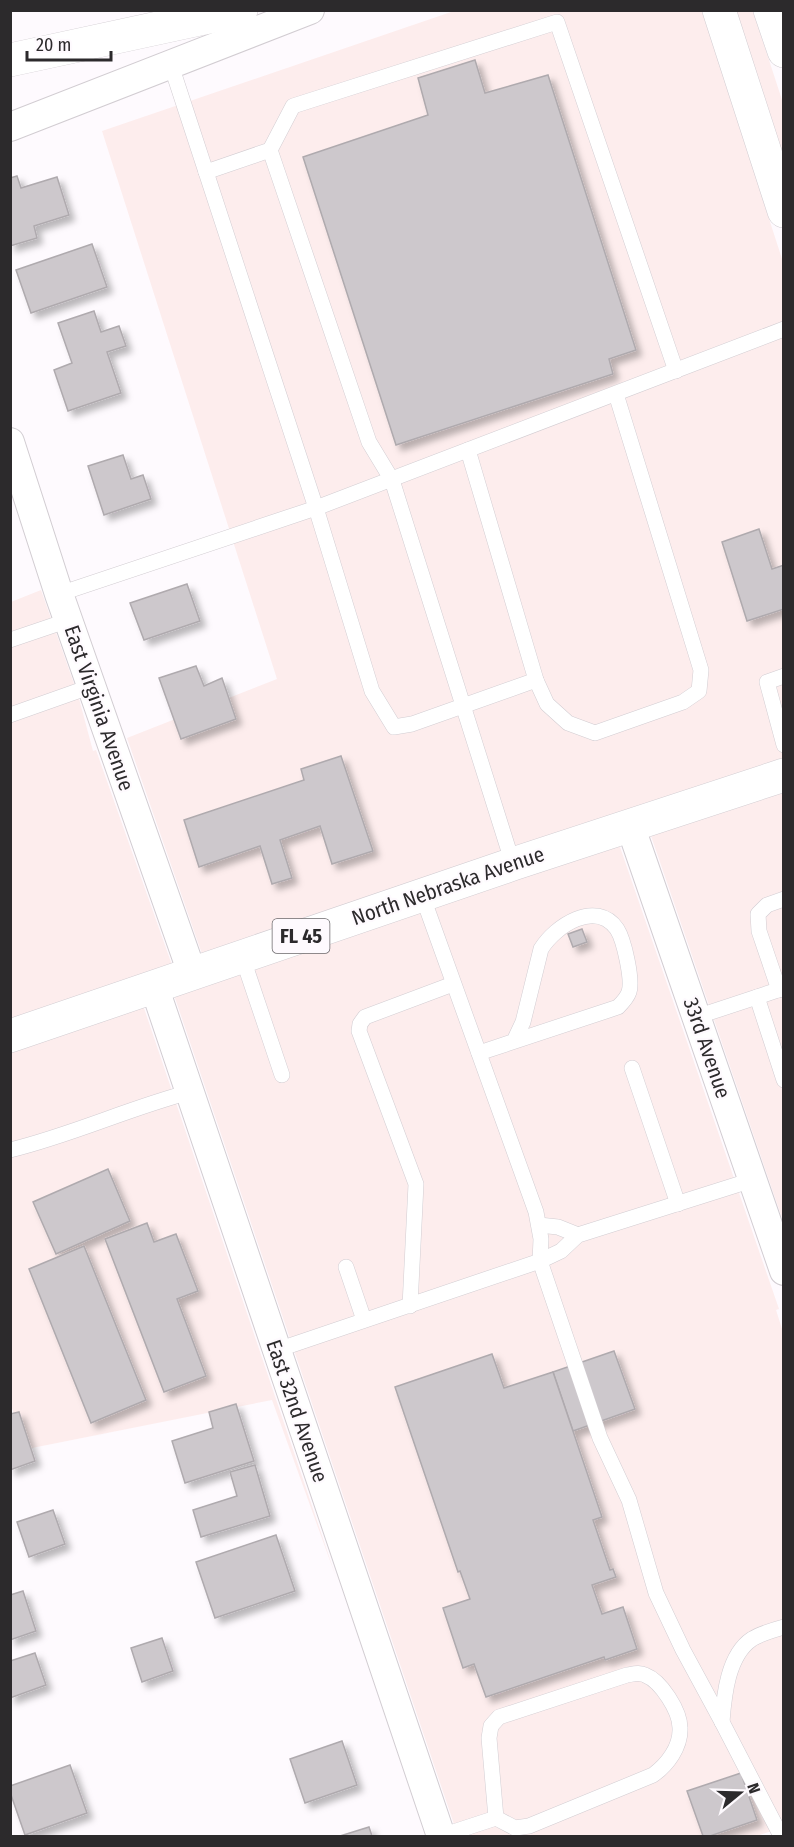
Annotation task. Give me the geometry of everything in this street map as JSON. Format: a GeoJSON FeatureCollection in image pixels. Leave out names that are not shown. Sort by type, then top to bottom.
{"type":"FeatureCollection","features":[{"type":"Feature","properties":{"kind":"main road"},"geometry":{"type":"LineString","coordinates":[[10,60],[241,10]]}},
{"type":"Feature","properties":{"kind":"main road"},"geometry":{"type":"LineString","coordinates":[[719,10],[783,212]]}},
{"type":"Feature","properties":{"kind":"main road"},"geometry":{"type":"LineString","coordinates":[[770,10],[783,51]]}},
{"type":"Feature","properties":{"kind":"main road","name":"North Nebraska Avenue"},"geometry":{"type":"LineString","coordinates":[[10,1036],[513,864],[783,775]]}},
{"type":"Feature","properties":{"kind":"street"},"geometry":{"type":"LineString","coordinates":[[10,127],[310,10]]}},
{"type":"Feature","properties":{"kind":"street","name":"East Virginia Avenue"},"geometry":{"type":"LineString","coordinates":[[10,442],[59,594],[192,973]]}},
{"type":"Feature","properties":{"kind":"street","name":"33rd Avenue"},"geometry":{"type":"LineString","coordinates":[[630,825],[783,1268]]}},
{"type":"Feature","properties":{"kind":"street","name":"East 32nd Avenue"},"geometry":{"type":"LineString","coordinates":[[154,986],[441,1836]]}},
{"type":"Feature","properties":{"kind":"lane"},"geometry":{"type":"LineString","coordinates":[[206,172],[270,150],[293,106],[557,22],[676,371]]}},
{"type":"Feature","properties":{"kind":"lane"},"geometry":{"type":"LineString","coordinates":[[171,65],[316,508],[372,691],[393,727],[412,724],[536,680]]}},
{"type":"Feature","properties":{"kind":"lane"},"geometry":{"type":"LineString","coordinates":[[270,150],[369,442],[392,480],[513,864]]}},
{"type":"Feature","properties":{"kind":"lane"},"geometry":{"type":"LineString","coordinates":[[59,594],[316,508],[783,329]]}},
{"type":"Feature","properties":{"kind":"lane"},"geometry":{"type":"LineString","coordinates":[[468,450],[536,680],[547,704],[568,723],[595,733],[683,702],[699,691],[701,670],[616,394]]}},
{"type":"Feature","properties":{"kind":"lane"},"geometry":{"type":"LineString","coordinates":[[10,640],[69,620]]}},
{"type":"Feature","properties":{"kind":"lane"},"geometry":{"type":"LineString","coordinates":[[783,676],[767,682],[783,744]]}},
{"type":"Feature","properties":{"kind":"lane"},"geometry":{"type":"LineString","coordinates":[[10,715],[92,686]]}},
{"type":"Feature","properties":{"kind":"lane"},"geometry":{"type":"LineString","coordinates":[[422,895],[539,1226],[540,1261],[600,1438],[629,1500],[656,1593],[682,1650],[781,1836]]}},
{"type":"Feature","properties":{"kind":"lane"},"geometry":{"type":"LineString","coordinates":[[696,1017],[781,989],[759,931],[758,914],[767,905],[783,899]]}},
{"type":"Feature","properties":{"kind":"lane"},"geometry":{"type":"LineString","coordinates":[[479,1053],[618,1006],[625,1000],[630,982],[617,928],[600,917],[591,916],[569,922],[552,934],[541,949],[523,1022],[514,1041]]}},
{"type":"Feature","properties":{"kind":"lane"},"geometry":{"type":"LineString","coordinates":[[242,956],[282,1075]]}},
{"type":"Feature","properties":{"kind":"lane"},"geometry":{"type":"LineString","coordinates":[[410,1306],[416,1184],[359,1031],[360,1024],[365,1017],[453,984]]}},
{"type":"Feature","properties":{"kind":"lane"},"geometry":{"type":"LineString","coordinates":[[757,997],[783,1080]]}},
{"type":"Feature","properties":{"kind":"lane"},"geometry":{"type":"LineString","coordinates":[[633,1068],[678,1204]]}},
{"type":"Feature","properties":{"kind":"lane"},"geometry":{"type":"LineString","coordinates":[[10,1150],[152,1102],[190,1092]]}},
{"type":"Feature","properties":{"kind":"lane"},"geometry":{"type":"LineString","coordinates":[[277,1350],[540,1261],[561,1251],[578,1234],[752,1180]]}},
{"type":"Feature","properties":{"kind":"lane"},"geometry":{"type":"LineString","coordinates":[[539,1226],[558,1227],[578,1234]]}},
{"type":"Feature","properties":{"kind":"lane"},"geometry":{"type":"LineString","coordinates":[[346,1267],[364,1320]]}},
{"type":"Feature","properties":{"kind":"lane"},"geometry":{"type":"LineString","coordinates":[[722,1722],[730,1673],[736,1658],[752,1639],[783,1627]]}},
{"type":"Feature","properties":{"kind":"lane"},"geometry":{"type":"LineString","coordinates":[[441,1836],[496,1818],[514,1828],[529,1826],[653,1775],[665,1767],[674,1753],[681,1728],[676,1712],[656,1680],[643,1673],[627,1675],[499,1718],[491,1726],[489,1737],[496,1818]]}},
{"type":"Feature","properties":{"kind":"shaded area"},"geometry":{"type":"Polygon","coordinates":[[[454,11],[702,11],[783,262],[783,759],[202,954],[127,738],[277,679],[102,131],[454,11]]]}},
{"type":"Feature","properties":{"kind":"shaded area"},"geometry":{"type":"Polygon","coordinates":[[[736,11],[753,11],[783,103],[783,156],[736,11]]]}},
{"type":"Feature","properties":{"kind":"shaded area"},"geometry":{"type":"Polygon","coordinates":[[[41,590],[78,695],[93,751],[96,750],[172,965],[11,1021],[11,602],[41,590]]]}},
{"type":"Feature","properties":{"kind":"shaded area"},"geometry":{"type":"Polygon","coordinates":[[[783,790],[783,1221],[650,833],[783,790]]]}},
{"type":"Feature","properties":{"kind":"shaded area"},"geometry":{"type":"Polygon","coordinates":[[[619,844],[779,1309],[776,1310],[783,1332],[783,1827],[757,1836],[458,1836],[174,995],[619,844]]]}},
{"type":"Feature","properties":{"kind":"shaded area"},"geometry":{"type":"Polygon","coordinates":[[[143,1005],[337,1580],[272,1400],[27,1449],[10,1403],[10,1051],[143,1005]]]}},
{"type":"Feature","properties":{"kind":"building"},"geometry":{"type":"Polygon","coordinates":[[[475,60],[485,93],[548,75],[636,350],[609,359],[613,374],[396,445],[303,157],[428,115],[418,78],[475,60]]]}},
{"type":"Feature","properties":{"kind":"building"},"geometry":{"type":"Polygon","coordinates":[[[17,176],[21,188],[57,177],[69,215],[34,226],[37,238],[10,246],[10,178],[17,176]]]}},
{"type":"Feature","properties":{"kind":"building"},"geometry":{"type":"Polygon","coordinates":[[[92,244],[107,287],[31,313],[16,270],[92,244]]]}},
{"type":"Feature","properties":{"kind":"building"},"geometry":{"type":"Polygon","coordinates":[[[94,311],[101,332],[119,326],[126,346],[107,352],[121,393],[68,411],[54,370],[72,363],[58,323],[94,311]]]}},
{"type":"Feature","properties":{"kind":"building"},"geometry":{"type":"Polygon","coordinates":[[[123,455],[131,479],[143,475],[151,499],[104,515],[88,466],[123,455]]]}},
{"type":"Feature","properties":{"kind":"building"},"geometry":{"type":"Polygon","coordinates":[[[759,529],[772,569],[784,565],[784,609],[747,621],[722,542],[759,529]]]}},
{"type":"Feature","properties":{"kind":"building"},"geometry":{"type":"Polygon","coordinates":[[[187,584],[200,621],[144,640],[130,603],[187,584]]]}},
{"type":"Feature","properties":{"kind":"building"},"geometry":{"type":"Polygon","coordinates":[[[196,666],[204,686],[222,678],[236,719],[181,739],[159,678],[196,666]]]}},
{"type":"Feature","properties":{"kind":"building"},"geometry":{"type":"Polygon","coordinates":[[[341,756],[373,851],[332,864],[320,826],[280,840],[292,878],[272,884],[260,846],[199,867],[184,820],[304,780],[301,769],[341,756]]]}},
{"type":"Feature","properties":{"kind":"building"},"geometry":{"type":"Polygon","coordinates":[[[582,929],[587,942],[573,947],[568,934],[582,929]]]}},
{"type":"Feature","properties":{"kind":"building"},"geometry":{"type":"Polygon","coordinates":[[[108,1169],[130,1221],[56,1254],[33,1202],[108,1169]]]}},
{"type":"Feature","properties":{"kind":"building"},"geometry":{"type":"Polygon","coordinates":[[[147,1223],[154,1242],[176,1234],[198,1291],[177,1299],[206,1376],[164,1392],[105,1239],[147,1223]]]}},
{"type":"Feature","properties":{"kind":"building"},"geometry":{"type":"Polygon","coordinates":[[[84,1246],[146,1400],[91,1423],[29,1269],[84,1246]]]}},
{"type":"Feature","properties":{"kind":"building"},"geometry":{"type":"Polygon","coordinates":[[[614,1351],[635,1409],[573,1431],[553,1372],[614,1351]]]}},
{"type":"Feature","properties":{"kind":"building"},"geometry":{"type":"Polygon","coordinates":[[[492,1354],[504,1388],[553,1372],[602,1517],[593,1520],[610,1570],[613,1569],[616,1577],[592,1585],[602,1614],[623,1607],[637,1649],[605,1660],[604,1657],[486,1697],[474,1664],[463,1668],[443,1608],[470,1599],[460,1571],[458,1572],[395,1387],[492,1354]]]}},
{"type":"Feature","properties":{"kind":"building"},"geometry":{"type":"Polygon","coordinates":[[[236,1404],[254,1461],[185,1483],[172,1441],[213,1428],[209,1412],[236,1404]]]}},
{"type":"Feature","properties":{"kind":"building"},"geometry":{"type":"Polygon","coordinates":[[[19,1412],[35,1461],[10,1470],[10,1414],[19,1412]]]}},
{"type":"Feature","properties":{"kind":"building"},"geometry":{"type":"Polygon","coordinates":[[[255,1465],[270,1516],[201,1537],[193,1510],[237,1496],[230,1472],[255,1465]]]}},
{"type":"Feature","properties":{"kind":"building"},"geometry":{"type":"Polygon","coordinates":[[[53,1510],[65,1544],[29,1557],[17,1522],[53,1510]]]}},
{"type":"Feature","properties":{"kind":"building"},"geometry":{"type":"Polygon","coordinates":[[[276,1535],[295,1591],[215,1618],[196,1562],[276,1535]]]}},
{"type":"Feature","properties":{"kind":"building"},"geometry":{"type":"Polygon","coordinates":[[[23,1591],[36,1631],[10,1640],[10,1595],[23,1591]]]}},
{"type":"Feature","properties":{"kind":"building"},"geometry":{"type":"Polygon","coordinates":[[[162,1638],[173,1671],[142,1682],[131,1648],[162,1638]]]}},
{"type":"Feature","properties":{"kind":"building"},"geometry":{"type":"Polygon","coordinates":[[[35,1653],[46,1685],[10,1698],[10,1661],[35,1653]]]}},
{"type":"Feature","properties":{"kind":"building"},"geometry":{"type":"Polygon","coordinates":[[[342,1741],[357,1785],[305,1803],[290,1759],[342,1741]]]}},
{"type":"Feature","properties":{"kind":"building"},"geometry":{"type":"Polygon","coordinates":[[[70,1765],[87,1813],[25,1835],[10,1786],[70,1765]]]}},
{"type":"Feature","properties":{"kind":"building"},"geometry":{"type":"Polygon","coordinates":[[[741,1773],[757,1820],[710,1836],[703,1836],[687,1791],[741,1773]]]}},
{"type":"Feature","properties":{"kind":"building"},"geometry":{"type":"Polygon","coordinates":[[[369,1827],[372,1836],[340,1836],[369,1827]]]}}]}
